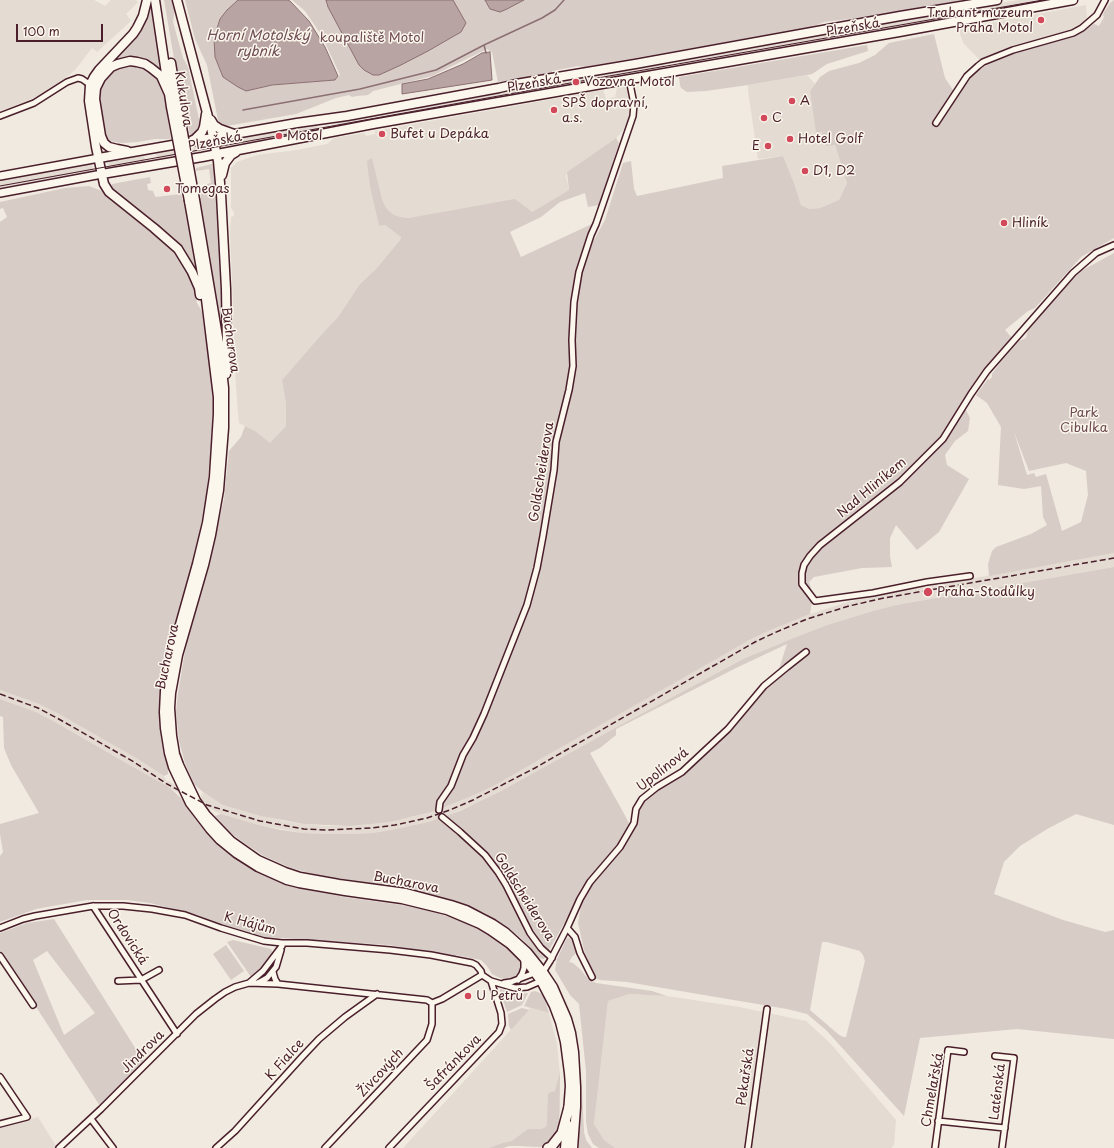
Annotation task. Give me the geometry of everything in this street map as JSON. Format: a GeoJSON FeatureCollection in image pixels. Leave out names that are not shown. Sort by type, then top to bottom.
{"type":"FeatureCollection","features":[{"type":"Feature","properties":{"kind":"highway"},"geometry":{"type":"LineString","coordinates":[[548,1148],[551,1147],[562,1133],[569,1107]]}},
{"type":"Feature","properties":{"kind":"main road"},"geometry":{"type":"LineString","coordinates":[[146,0],[143,16],[133,34],[94,77],[89,101],[102,174],[104,184],[109,192],[178,249],[192,272],[207,311]]}},
{"type":"Feature","properties":{"kind":"main road","name":"Kukulova"},"geometry":{"type":"LineString","coordinates":[[155,0],[170,96],[175,106]]}},
{"type":"Feature","properties":{"kind":"main road","name":"Kukulova"},"geometry":{"type":"LineString","coordinates":[[160,0],[175,106],[192,201]]}},
{"type":"Feature","properties":{"kind":"main road"},"geometry":{"type":"LineString","coordinates":[[177,0],[213,138],[221,194],[226,289],[227,345],[227,367],[224,388]]}},
{"type":"Feature","properties":{"kind":"main road","name":"Plzeňská"},"geometry":{"type":"LineString","coordinates":[[0,176],[297,123],[362,114],[516,84],[997,0]]}},
{"type":"Feature","properties":{"kind":"main road","name":"Plzeňská"},"geometry":{"type":"LineString","coordinates":[[0,192],[240,150],[373,124],[900,32],[1073,0]]}},
{"type":"Feature","properties":{"kind":"main road"},"geometry":{"type":"LineString","coordinates":[[93,87],[111,67],[125,62],[137,62],[145,64],[161,76],[170,96]]}},
{"type":"Feature","properties":{"kind":"main road"},"geometry":{"type":"LineString","coordinates":[[93,87],[100,132],[103,141],[106,145],[114,148],[138,152]]}},
{"type":"Feature","properties":{"kind":"main road"},"geometry":{"type":"LineString","coordinates":[[206,110],[214,125],[220,129],[235,134]]}},
{"type":"Feature","properties":{"kind":"main road"},"geometry":{"type":"LineString","coordinates":[[187,143],[195,139],[202,132],[206,110]]}},
{"type":"Feature","properties":{"kind":"main road"},"geometry":{"type":"LineString","coordinates":[[221,194],[222,173],[225,163],[231,155],[240,150]]}},
{"type":"Feature","properties":{"kind":"main road","name":"Bucharova"},"geometry":{"type":"LineString","coordinates":[[192,201],[205,291],[221,428]]}},
{"type":"Feature","properties":{"kind":"main road","name":"Bucharova"},"geometry":{"type":"LineString","coordinates":[[192,201],[213,303],[224,388],[219,490],[204,566],[178,655],[171,693],[171,724],[175,754],[189,789],[206,816],[231,842],[258,860],[300,877],[406,894],[438,901],[466,910],[483,918],[505,932],[527,952],[553,987],[562,1005],[572,1039],[576,1086],[573,1148]]}},
{"type":"Feature","properties":{"kind":"main road","name":"Bucharova"},"geometry":{"type":"LineString","coordinates":[[220,450],[202,548],[172,653],[165,691],[164,712],[168,748],[173,767],[190,803],[220,840],[236,853],[272,874],[287,880],[307,885],[402,899],[432,906],[455,913],[490,930],[510,944],[524,958],[541,981],[554,1006],[563,1034],[569,1073],[569,1107],[565,1148]]}},
{"type":"Feature","properties":{"kind":"street"},"geometry":{"type":"LineString","coordinates":[[936,123],[967,76],[983,62],[1013,50],[1073,34],[1097,15],[1105,0]]}},
{"type":"Feature","properties":{"kind":"street"},"geometry":{"type":"LineString","coordinates":[[0,116],[34,103],[67,82],[78,78],[82,79],[93,87]]}},
{"type":"Feature","properties":{"kind":"street","name":"Goldscheiderova"},"geometry":{"type":"LineString","coordinates":[[439,810],[440,802],[451,786],[463,755],[484,714],[529,598],[543,536],[554,470],[556,442],[569,390],[573,366],[572,340],[574,302],[579,272],[633,116],[634,104],[629,79]]}},
{"type":"Feature","properties":{"kind":"street","name":"Nad Hliníkem"},"geometry":{"type":"LineString","coordinates":[[970,576],[927,582],[873,593],[815,601],[802,584],[804,565],[820,545],[900,482],[943,439],[987,371],[1073,273],[1096,254],[1114,245]]}},
{"type":"Feature","properties":{"kind":"street","name":"Upolínová"},"geometry":{"type":"LineString","coordinates":[[543,972],[552,958],[580,899],[590,882],[620,847],[634,824],[636,809],[642,799],[656,787],[682,772],[728,729],[764,686],[806,652]]}},
{"type":"Feature","properties":{"kind":"street","name":"Goldscheiderova"},"geometry":{"type":"LineString","coordinates":[[442,817],[485,855],[506,885],[530,933],[541,948],[552,958]]}},
{"type":"Feature","properties":{"kind":"street","name":"K Hájům"},"geometry":{"type":"LineString","coordinates":[[0,928],[35,916],[93,906],[152,908],[186,915],[221,928],[282,945],[307,942],[432,955],[472,963],[476,965],[482,975],[491,981],[515,988],[527,987],[541,981]]}},
{"type":"Feature","properties":{"kind":"street","name":"Ordovická"},"geometry":{"type":"LineString","coordinates":[[93,906],[177,1034]]}},
{"type":"Feature","properties":{"kind":"street"},"geometry":{"type":"LineString","coordinates":[[567,928],[576,937],[580,953],[592,977]]}},
{"type":"Feature","properties":{"kind":"street"},"geometry":{"type":"LineString","coordinates":[[258,983],[273,972],[276,967],[282,945]]}},
{"type":"Feature","properties":{"kind":"street","name":"Jindrova"},"geometry":{"type":"LineString","coordinates":[[249,983],[263,971],[282,945]]}},
{"type":"Feature","properties":{"kind":"street"},"geometry":{"type":"LineString","coordinates":[[0,956],[33,1005]]}},
{"type":"Feature","properties":{"kind":"street"},"geometry":{"type":"LineString","coordinates":[[517,980],[522,974],[524,958]]}},
{"type":"Feature","properties":{"kind":"street","name":"Ordovická"},"geometry":{"type":"LineString","coordinates":[[118,982],[141,980],[159,970]]}},
{"type":"Feature","properties":{"kind":"street"},"geometry":{"type":"LineString","coordinates":[[273,972],[278,984]]}},
{"type":"Feature","properties":{"kind":"street"},"geometry":{"type":"LineString","coordinates":[[500,984],[511,982],[534,973],[543,972],[541,981]]}},
{"type":"Feature","properties":{"kind":"street"},"geometry":{"type":"LineString","coordinates":[[432,1004],[482,975]]}},
{"type":"Feature","properties":{"kind":"street","name":"Šafránkova"},"geometry":{"type":"LineString","coordinates":[[389,1148],[499,1032],[502,1024],[501,1012],[491,981]]}},
{"type":"Feature","properties":{"kind":"street","name":"Jindrova"},"geometry":{"type":"LineString","coordinates":[[59,1148],[196,1014],[215,999],[235,987],[249,983],[278,984],[427,1000],[432,1004]]}},
{"type":"Feature","properties":{"kind":"street","name":"K Fialce"},"geometry":{"type":"LineString","coordinates":[[216,1148],[235,1131],[319,1039],[345,1016],[377,994]]}},
{"type":"Feature","properties":{"kind":"street","name":"Živcových"},"geometry":{"type":"LineString","coordinates":[[325,1148],[427,1040],[432,1024],[432,1004]]}},
{"type":"Feature","properties":{"kind":"street","name":"Pekařská"},"geometry":{"type":"LineString","coordinates":[[748,1148],[767,1009]]}},
{"type":"Feature","properties":{"kind":"street","name":"Chmelařská"},"geometry":{"type":"LineString","coordinates":[[935,1148],[948,1050],[964,1052]]}},
{"type":"Feature","properties":{"kind":"street","name":"Laténská"},"geometry":{"type":"LineString","coordinates":[[995,1056],[1014,1058],[1002,1148]]}},
{"type":"Feature","properties":{"kind":"street"},"geometry":{"type":"LineString","coordinates":[[0,1077],[27,1117],[0,1124]]}},
{"type":"Feature","properties":{"kind":"street"},"geometry":{"type":"LineString","coordinates":[[90,1119],[113,1148]]}},
{"type":"Feature","properties":{"kind":"street"},"geometry":{"type":"LineString","coordinates":[[938,1121],[1005,1128]]}},
{"type":"Feature","properties":{"kind":"shaded area"},"geometry":{"type":"Polygon","coordinates":[[[0,0],[94,0],[105,6],[111,0],[136,0],[138,2],[126,14],[131,21],[97,52],[92,48],[75,70],[52,89],[27,101],[0,111],[0,0]]]}},
{"type":"Feature","properties":{"kind":"shaded area"},"geometry":{"type":"Polygon","coordinates":[[[1019,0],[1054,0],[904,28],[679,65],[679,60],[890,22],[898,19],[1019,0]]]}},
{"type":"Feature","properties":{"kind":"shaded area"},"geometry":{"type":"Polygon","coordinates":[[[1086,5],[1087,21],[1074,30],[1013,47],[980,60],[964,44],[958,29],[1086,5]]]}},
{"type":"Feature","properties":{"kind":"shaded area"},"geometry":{"type":"Polygon","coordinates":[[[663,63],[664,69],[340,127],[338,126],[337,121],[519,86],[663,63]]]}},
{"type":"Feature","properties":{"kind":"shaded area","name":"Hotel Golf"},"geometry":{"type":"Polygon","coordinates":[[[807,75],[815,84],[810,91],[817,132],[822,132],[835,145],[847,183],[839,200],[820,208],[809,209],[801,205],[783,156],[758,159],[748,90],[748,85],[807,75]]]}},
{"type":"Feature","properties":{"kind":"shaded area"},"geometry":{"type":"Polygon","coordinates":[[[628,86],[630,109],[628,121],[622,132],[616,138],[567,172],[566,176],[569,190],[532,212],[409,218],[394,215],[385,206],[382,199],[372,159],[368,161],[370,187],[379,226],[385,225],[401,237],[400,240],[376,269],[360,284],[338,317],[282,380],[286,404],[286,426],[270,444],[255,431],[239,423],[234,356],[230,233],[231,217],[234,216],[234,212],[231,208],[231,168],[237,162],[257,155],[297,150],[327,144],[334,138],[364,133],[366,136],[375,134],[375,131],[603,90],[606,99],[615,97],[617,88],[628,86]]]}},
{"type":"Feature","properties":{"kind":"shaded area"},"geometry":{"type":"Polygon","coordinates":[[[315,124],[317,125],[318,131],[219,150],[217,141],[315,124]]]}},
{"type":"Feature","properties":{"kind":"shaded area"},"geometry":{"type":"Polygon","coordinates":[[[204,144],[204,151],[159,160],[157,159],[156,154],[158,152],[204,144]]]}},
{"type":"Feature","properties":{"kind":"shaded area"},"geometry":{"type":"Polygon","coordinates":[[[140,155],[144,156],[145,161],[143,163],[111,169],[109,167],[108,163],[110,160],[140,155]]]}},
{"type":"Feature","properties":{"kind":"shaded area"},"geometry":{"type":"Polygon","coordinates":[[[89,164],[92,165],[93,170],[91,172],[0,189],[0,180],[89,164]]]}},
{"type":"Feature","properties":{"kind":"shaded area"},"geometry":{"type":"Polygon","coordinates":[[[1114,553],[1114,567],[896,605],[827,625],[743,659],[475,804],[428,822],[373,833],[303,833],[259,825],[221,814],[165,786],[36,712],[0,699],[0,690],[39,704],[136,758],[164,776],[167,782],[168,781],[200,798],[203,792],[223,805],[283,821],[326,826],[372,824],[426,813],[472,796],[532,764],[753,638],[807,615],[864,598],[1114,553]]]}},
{"type":"Feature","properties":{"kind":"shaded area"},"geometry":{"type":"Polygon","coordinates":[[[629,994],[667,996],[739,1007],[806,1021],[830,1043],[896,1120],[894,1145],[891,1148],[615,1148],[604,1140],[594,1124],[608,1001],[629,994]]]}},
{"type":"Feature","properties":{"kind":"shaded area"},"geometry":{"type":"Polygon","coordinates":[[[530,1008],[549,1013],[557,1044],[560,1075],[560,1112],[556,1133],[548,1142],[550,1144],[541,1147],[509,1146],[503,1148],[403,1148],[529,1010],[530,1008]]]}},
{"type":"Feature","properties":{"kind":"shaded area"},"geometry":{"type":"Polygon","coordinates":[[[38,1117],[56,1146],[53,1148],[0,1148],[0,1128],[38,1117]]]}},
{"type":"Feature","properties":{"kind":"green space"},"geometry":{"type":"Polygon","coordinates":[[[150,0],[152,0],[165,75],[156,66],[144,59],[125,57],[112,62],[150,0]]]}},
{"type":"Feature","properties":{"kind":"green space"},"geometry":{"type":"Polygon","coordinates":[[[164,0],[173,0],[175,6],[173,22],[183,58],[188,67],[200,124],[190,136],[184,105],[182,105],[164,0]]]}},
{"type":"Feature","properties":{"kind":"green space"},"geometry":{"type":"Polygon","coordinates":[[[185,0],[238,0],[227,10],[214,38],[215,57],[223,77],[246,91],[272,85],[335,80],[340,75],[322,36],[305,11],[292,0],[485,0],[490,9],[507,9],[524,0],[966,0],[874,16],[824,22],[812,27],[585,67],[578,66],[552,71],[552,73],[498,82],[492,52],[487,49],[432,76],[373,91],[368,95],[352,97],[349,95],[336,98],[296,114],[227,126],[220,123],[218,120],[207,65],[195,39],[185,0]]]}},
{"type":"Feature","properties":{"kind":"green space"},"geometry":{"type":"Polygon","coordinates":[[[1114,0],[1114,238],[1081,257],[1035,308],[1028,311],[1005,330],[1012,338],[995,356],[977,379],[962,402],[970,418],[968,431],[955,441],[945,455],[947,465],[969,479],[939,532],[917,550],[896,525],[890,538],[890,556],[892,567],[862,568],[814,577],[809,582],[813,595],[810,614],[753,638],[495,785],[435,811],[394,821],[372,824],[350,826],[304,824],[261,816],[223,805],[203,792],[194,784],[185,763],[179,741],[176,712],[188,634],[211,554],[224,499],[229,451],[241,437],[245,426],[255,431],[270,443],[286,426],[286,404],[282,380],[338,317],[360,284],[376,269],[400,240],[401,237],[385,225],[379,226],[370,187],[367,161],[372,158],[382,199],[385,206],[394,215],[409,218],[515,199],[532,212],[569,190],[567,172],[616,138],[619,143],[599,205],[588,207],[585,193],[560,202],[541,217],[510,232],[521,257],[592,224],[578,271],[579,283],[590,247],[605,220],[623,163],[631,161],[634,189],[637,196],[723,178],[722,166],[783,156],[801,205],[809,209],[820,208],[839,200],[847,183],[835,145],[826,146],[822,132],[816,132],[810,91],[820,77],[829,71],[859,63],[875,55],[889,43],[934,34],[945,78],[957,96],[973,75],[985,66],[1023,50],[1076,36],[1094,24],[1099,26],[1104,17],[1104,12],[1114,0]]]}},
{"type":"Feature","properties":{"kind":"green space"},"geometry":{"type":"Polygon","coordinates":[[[867,45],[868,51],[827,64],[812,74],[706,91],[687,92],[681,88],[680,85],[679,77],[867,45]]]}},
{"type":"Feature","properties":{"kind":"green space"},"geometry":{"type":"Polygon","coordinates":[[[129,65],[141,66],[157,76],[162,84],[167,107],[171,139],[155,139],[121,143],[110,141],[109,143],[104,137],[98,98],[99,91],[103,82],[114,70],[129,65]]]}},
{"type":"Feature","properties":{"kind":"green space"},"geometry":{"type":"Polygon","coordinates":[[[216,163],[215,178],[223,291],[224,340],[199,199],[201,199],[200,191],[206,188],[207,184],[211,183],[209,169],[196,171],[196,168],[216,163]]]}},
{"type":"Feature","properties":{"kind":"green space"},"geometry":{"type":"Polygon","coordinates":[[[150,177],[151,183],[147,184],[148,190],[153,191],[156,197],[181,194],[184,202],[195,266],[174,238],[112,188],[112,184],[150,177]]]}},
{"type":"Feature","properties":{"kind":"green space"},"geometry":{"type":"Polygon","coordinates":[[[89,186],[102,191],[174,253],[188,275],[197,303],[202,312],[209,365],[213,397],[213,414],[206,497],[197,547],[167,652],[160,691],[160,728],[168,769],[168,774],[164,776],[136,758],[59,714],[39,704],[0,690],[0,222],[7,217],[3,208],[0,209],[0,202],[65,188],[89,186]]]}},
{"type":"Feature","properties":{"kind":"green space","name":"Park Cibulka"},"geometry":{"type":"Polygon","coordinates":[[[1114,253],[1114,553],[989,576],[988,564],[992,551],[996,547],[1031,534],[1047,525],[1043,517],[1041,486],[1024,489],[998,485],[1001,427],[987,403],[976,395],[988,379],[989,380],[992,377],[992,374],[1000,363],[1019,341],[1026,338],[1028,329],[1081,271],[1114,253]],[[1014,432],[1027,475],[1034,473],[1036,477],[1046,474],[1062,531],[1081,522],[1088,495],[1086,471],[1066,463],[1029,471],[1014,432]]]}},
{"type":"Feature","properties":{"kind":"green space"},"geometry":{"type":"Polygon","coordinates":[[[1114,567],[1114,825],[1076,814],[1049,828],[1020,846],[1004,862],[994,894],[1063,920],[1105,932],[1114,930],[1114,1039],[1017,1029],[920,1038],[904,1116],[826,1030],[807,1014],[787,1009],[595,978],[584,950],[578,923],[581,905],[587,890],[582,887],[566,920],[544,959],[539,958],[522,939],[506,926],[485,913],[420,891],[317,875],[291,868],[264,856],[244,843],[228,831],[215,816],[221,814],[281,830],[326,834],[373,833],[428,822],[460,811],[499,792],[743,659],[827,625],[896,605],[1114,567]],[[787,644],[738,667],[616,729],[616,735],[600,748],[590,753],[630,825],[634,809],[641,798],[655,785],[684,767],[726,728],[759,687],[779,669],[787,644]],[[822,942],[810,1010],[838,1034],[846,1037],[865,961],[860,951],[822,942]]]}},
{"type":"Feature","properties":{"kind":"green space"},"geometry":{"type":"Polygon","coordinates":[[[0,699],[36,712],[170,788],[182,799],[195,819],[216,844],[255,871],[285,885],[344,897],[401,905],[430,911],[453,918],[478,929],[500,942],[521,962],[520,974],[514,979],[509,980],[492,974],[481,960],[456,955],[455,957],[389,945],[264,937],[215,922],[198,915],[150,903],[127,900],[87,900],[36,909],[0,922],[0,856],[3,852],[0,824],[39,813],[11,765],[4,748],[3,717],[0,716],[0,699]]]}},
{"type":"Feature","properties":{"kind":"green space"},"geometry":{"type":"Polygon","coordinates":[[[54,919],[144,1062],[100,1106],[0,951],[0,933],[27,923],[54,919]],[[47,951],[33,960],[64,1035],[95,1013],[47,951]]]}},
{"type":"Feature","properties":{"kind":"green space"},"geometry":{"type":"Polygon","coordinates":[[[567,938],[573,940],[577,952],[569,962],[573,963],[581,970],[589,980],[596,983],[652,991],[667,996],[629,994],[608,1001],[594,1124],[604,1140],[615,1148],[599,1148],[593,1144],[588,1134],[586,1122],[586,1071],[579,1004],[570,995],[555,970],[557,959],[567,938]]]}},
{"type":"Feature","properties":{"kind":"green space"},"geometry":{"type":"Polygon","coordinates":[[[233,940],[271,949],[274,955],[260,972],[251,977],[227,942],[233,940]]]}},
{"type":"Feature","properties":{"kind":"green space"},"geometry":{"type":"Polygon","coordinates":[[[226,945],[244,971],[231,980],[213,954],[226,945]]]}},
{"type":"Feature","properties":{"kind":"green space"},"geometry":{"type":"Polygon","coordinates":[[[500,989],[516,994],[528,993],[522,1005],[507,1012],[500,989]]]}},
{"type":"Feature","properties":{"kind":"green space"},"geometry":{"type":"Polygon","coordinates":[[[535,991],[544,997],[549,1013],[524,1006],[531,992],[535,991]]]}},
{"type":"Feature","properties":{"kind":"green space"},"geometry":{"type":"Polygon","coordinates":[[[522,1008],[529,1010],[511,1030],[509,1026],[508,1014],[522,1008]]]}},
{"type":"Feature","properties":{"kind":"green space"},"geometry":{"type":"Polygon","coordinates":[[[560,1072],[559,1123],[556,1133],[548,1142],[550,1144],[541,1147],[509,1146],[503,1148],[489,1148],[512,1141],[528,1129],[541,1129],[546,1127],[548,1095],[549,1093],[555,1091],[560,1072]]]}},
{"type":"Feature","properties":{"kind":"green space"},"geometry":{"type":"Polygon","coordinates":[[[580,1072],[584,1132],[586,1140],[592,1148],[577,1148],[580,1113],[580,1072]]]}},
{"type":"Feature","properties":{"kind":"water","name":"Horní Motolský rybník"},"geometry":{"type":"Polygon","coordinates":[[[238,0],[290,1],[309,21],[325,47],[338,76],[335,80],[272,85],[246,91],[223,77],[215,57],[214,38],[220,19],[238,0]]]}},
{"type":"Feature","properties":{"kind":"water","name":"koupaliště Motol"},"geometry":{"type":"Polygon","coordinates":[[[326,0],[453,0],[466,23],[461,32],[428,51],[379,75],[373,75],[359,65],[328,7],[326,0]]]}},
{"type":"Feature","properties":{"kind":"water"},"geometry":{"type":"Polygon","coordinates":[[[485,0],[524,0],[500,12],[490,9],[485,0]]]}},
{"type":"Feature","properties":{"kind":"water"},"geometry":{"type":"Polygon","coordinates":[[[490,52],[492,80],[402,94],[402,84],[428,79],[463,64],[482,53],[490,52]]]}},
{"type":"Feature","properties":{"kind":"waterway"},"geometry":{"type":"LineString","coordinates":[[243,110],[360,89],[436,70],[484,45],[542,18],[555,10],[564,0]]}},
{"type":"Feature","properties":{"kind":"waterway"},"geometry":{"type":"LineString","coordinates":[[484,45],[486,53]]}},
{"type":"Feature","properties":{"kind":"tram line"},"geometry":{"type":"LineString","coordinates":[[0,186],[598,78],[1043,0]]}},
{"type":"Feature","properties":{"kind":"railway"},"geometry":{"type":"LineString","coordinates":[[0,694],[38,708],[57,718],[134,762],[167,784],[207,805],[260,821],[304,829],[326,830],[372,828],[427,818],[473,800],[535,768],[755,642],[807,619],[849,606],[884,598],[1114,558]]}},
{"type":"Feature","properties":{"kind":"place","name":"Trabant muzeum Praha Motol"},"geometry":{"type":"Point","coordinates":[1041,20]}},
{"type":"Feature","properties":{"kind":"place","name":"Vozovna Motol"},"geometry":{"type":"Point","coordinates":[576,82]}},
{"type":"Feature","properties":{"kind":"place","name":"A"},"geometry":{"type":"Point","coordinates":[792,101]}},
{"type":"Feature","properties":{"kind":"place","name":"SPŠ dopravní, a.s."},"geometry":{"type":"Point","coordinates":[554,110]}},
{"type":"Feature","properties":{"kind":"place","name":"C"},"geometry":{"type":"Point","coordinates":[764,118]}},
{"type":"Feature","properties":{"kind":"place","name":"Bufet u Depáka"},"geometry":{"type":"Point","coordinates":[382,134]}},
{"type":"Feature","properties":{"kind":"place","name":"Motol"},"geometry":{"type":"Point","coordinates":[279,136]}},
{"type":"Feature","properties":{"kind":"place","name":"Hotel Golf"},"geometry":{"type":"Point","coordinates":[790,139]}},
{"type":"Feature","properties":{"kind":"place","name":"E"},"geometry":{"type":"Point","coordinates":[768,146]}},
{"type":"Feature","properties":{"kind":"place","name":"D1, D2"},"geometry":{"type":"Point","coordinates":[805,171]}},
{"type":"Feature","properties":{"kind":"place","name":"Tomegas"},"geometry":{"type":"Point","coordinates":[167,189]}},
{"type":"Feature","properties":{"kind":"place","name":"Hliník"},"geometry":{"type":"Point","coordinates":[1004,223]}},
{"type":"Feature","properties":{"kind":"place","name":"Praha-Stodůlky"},"geometry":{"type":"Point","coordinates":[928,592]}},
{"type":"Feature","properties":{"kind":"place","name":"U Petrů"},"geometry":{"type":"Point","coordinates":[468,996]}}]}
